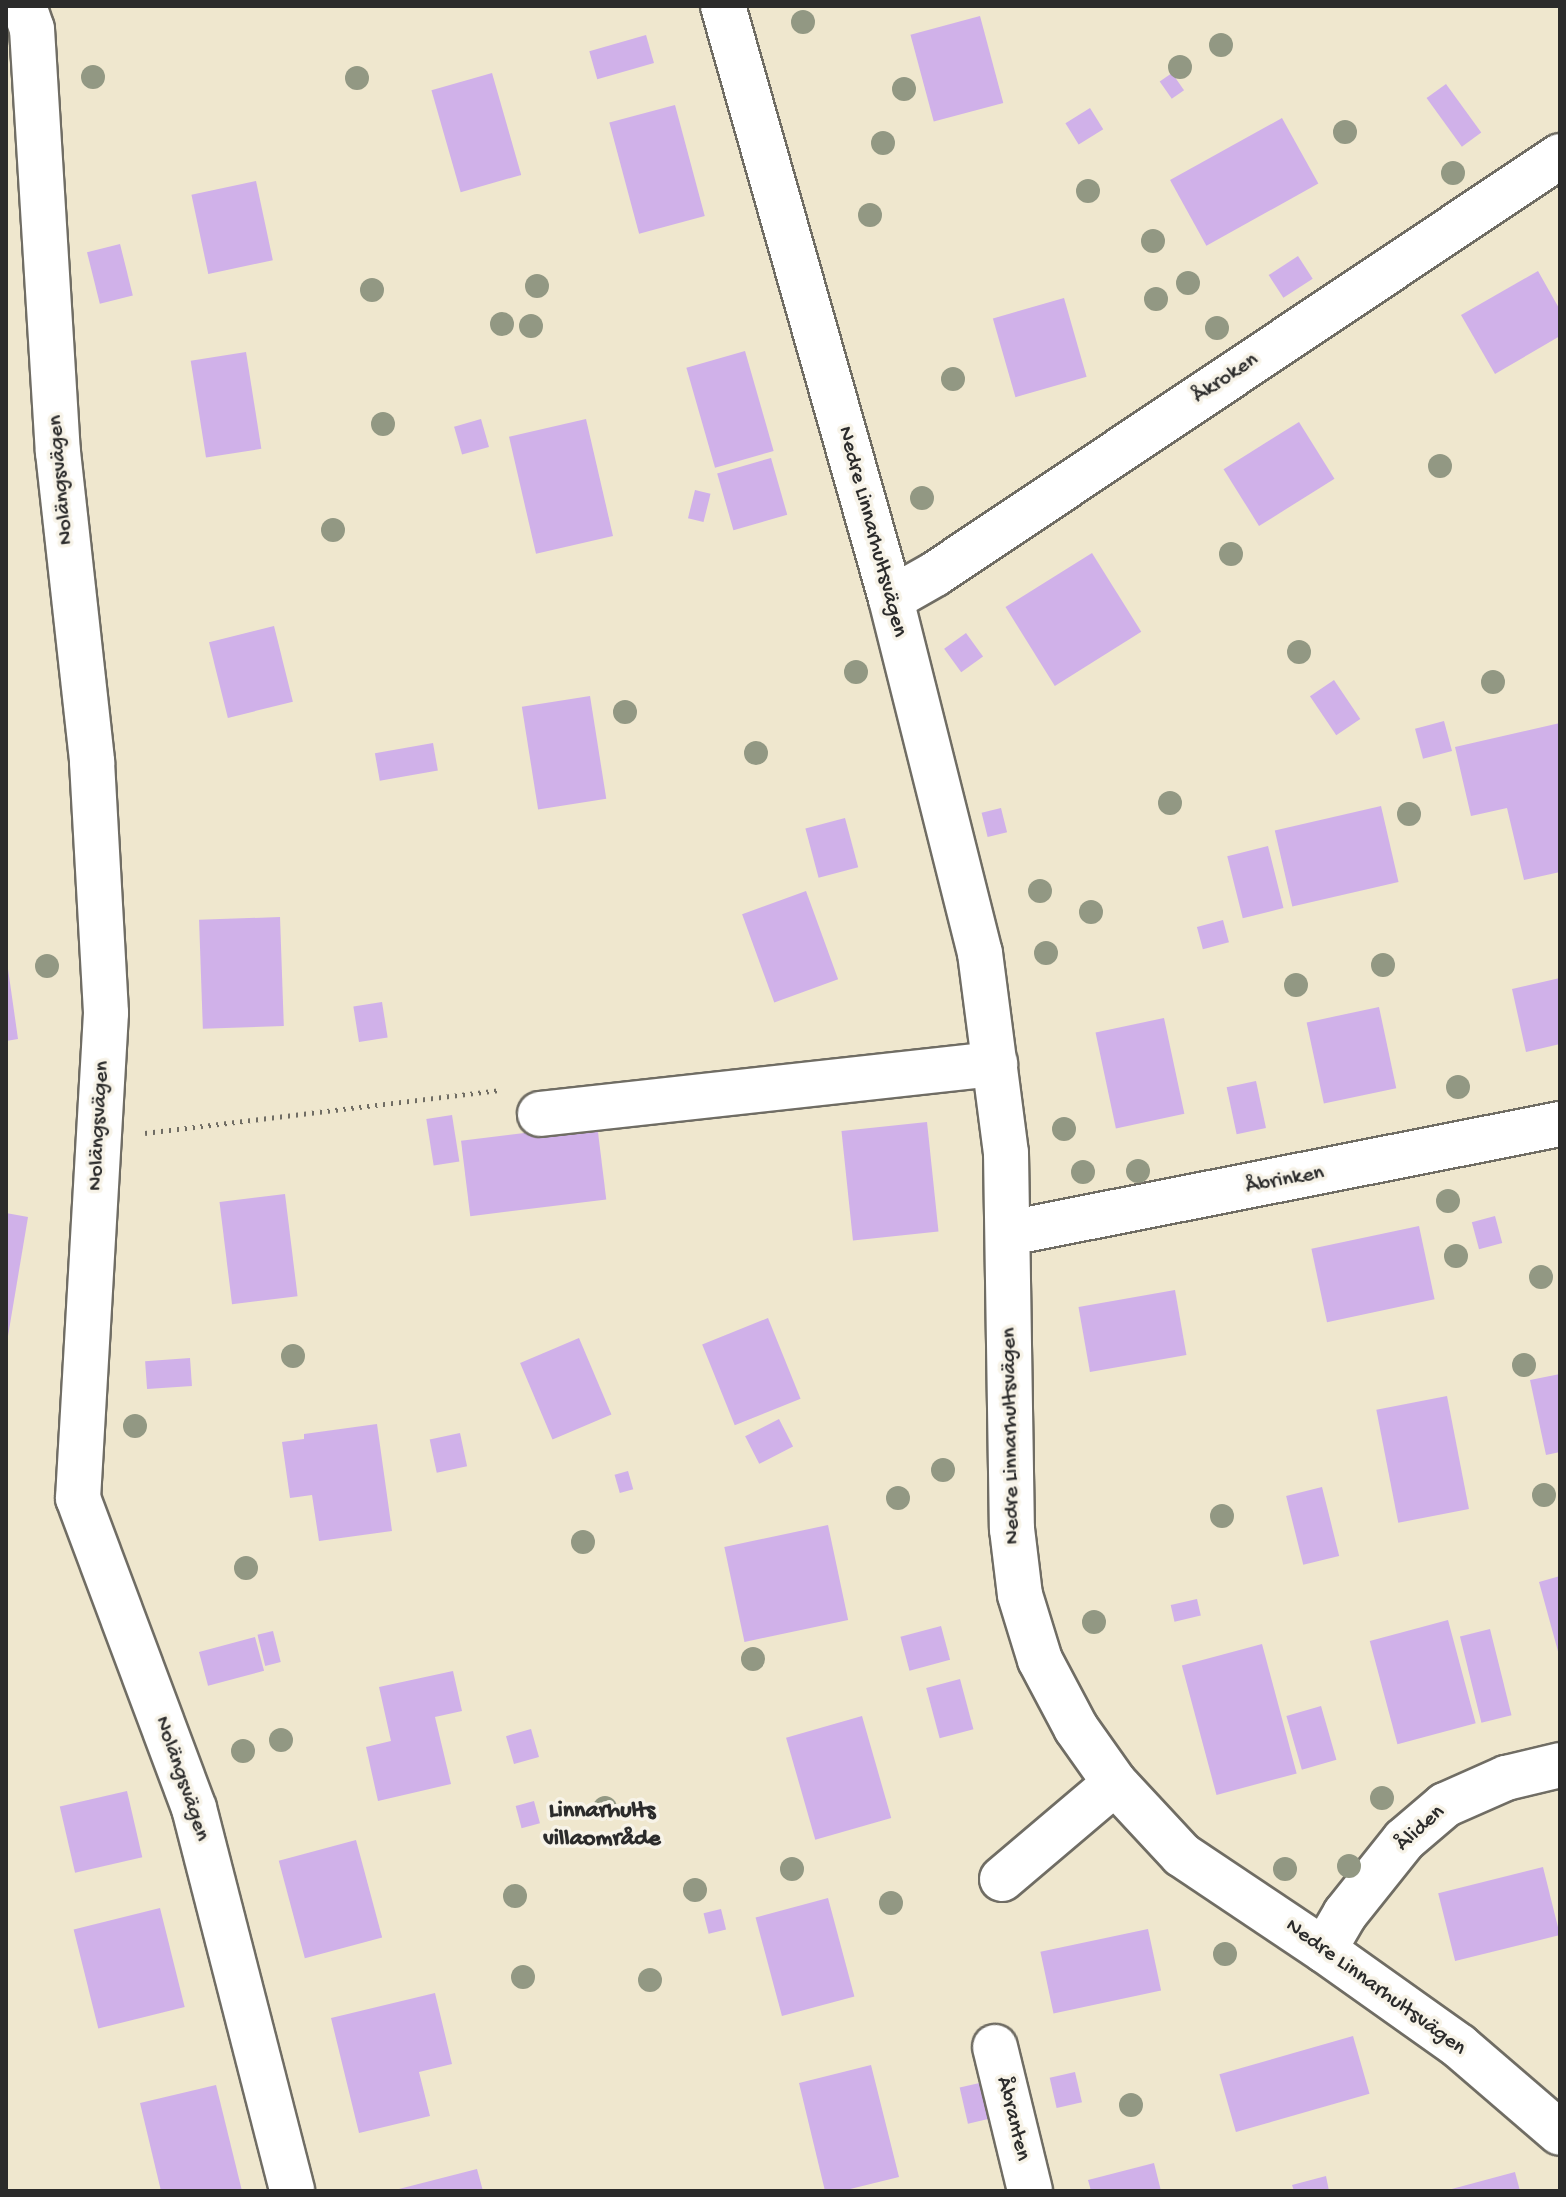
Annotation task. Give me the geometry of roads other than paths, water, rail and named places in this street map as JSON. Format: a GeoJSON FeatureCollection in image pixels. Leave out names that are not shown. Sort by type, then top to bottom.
{"type":"FeatureCollection","features":[{"type":"Feature","properties":{"kind":"street","name":"Nedre Linnarhultsvägen"},"geometry":{"type":"LineString","coordinates":[[723,6],[891,599],[980,953],[1006,1153],[1012,1529],[1020,1595],[1040,1660],[1076,1728],[1115,1783],[1182,1855],[1459,2046],[1560,2133]]}},
{"type":"Feature","properties":{"kind":"street","name":"Nolängsvägen"},"geometry":{"type":"LineString","coordinates":[[20,24],[58,452],[92,762],[106,1013],[78,1498],[194,1808],[292,2191]]}},
{"type":"Feature","properties":{"kind":"street","name":"Åkroken"},"geometry":{"type":"LineString","coordinates":[[891,599],[935,574],[1560,156]]}},
{"type":"Feature","properties":{"kind":"street"},"geometry":{"type":"LineString","coordinates":[[540,1114],[995,1064]]}},
{"type":"Feature","properties":{"kind":"street","name":"Åbrinken"},"geometry":{"type":"LineString","coordinates":[[1009,1233],[1560,1124]]}},
{"type":"Feature","properties":{"kind":"street","name":"Åliden"},"geometry":{"type":"LineString","coordinates":[[1324,1950],[1345,1914],[1404,1840],[1445,1805],[1506,1778],[1560,1765]]}},
{"type":"Feature","properties":{"kind":"street"},"geometry":{"type":"LineString","coordinates":[[1002,1879],[1115,1783]]}},
{"type":"Feature","properties":{"kind":"street","name":"Åbranten"},"geometry":{"type":"LineString","coordinates":[[995,2047],[1030,2191]]}},
{"type":"Feature","properties":{"kind":"district","name":"Linnarhults villaområde"},"geometry":{"type":"Point","coordinates":[602,1826]}}]}
